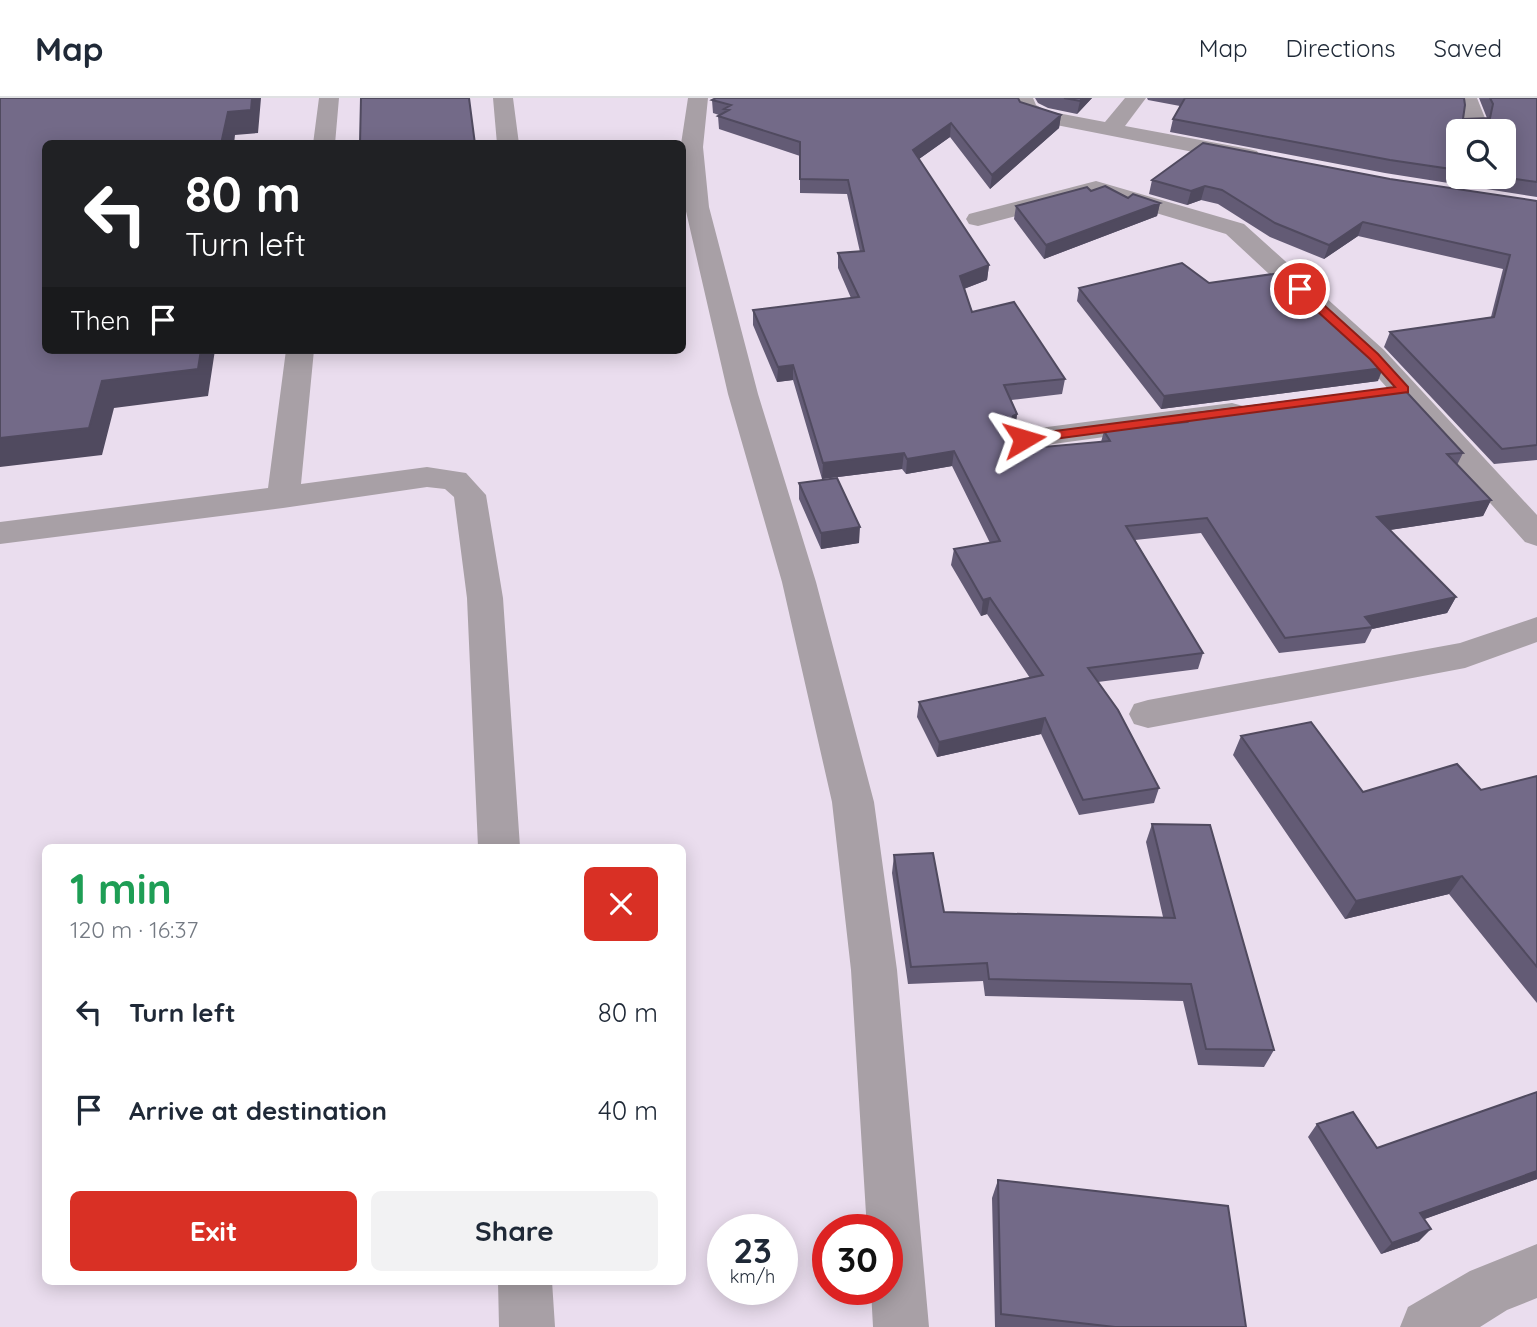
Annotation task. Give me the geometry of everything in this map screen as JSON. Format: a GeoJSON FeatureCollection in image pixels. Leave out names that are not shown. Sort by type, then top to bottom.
{"type":"FeatureCollection","features":[{"type":"Feature","properties":{"kind":"street"},"geometry":{"type":"LineString","coordinates":[[503,98],[508,140]]}},
{"type":"Feature","properties":{"kind":"street"},"geometry":{"type":"LineString","coordinates":[[698,98],[692,146],[697,207],[743,394],[799,582],[853,802],[874,970],[901,1327]]}},
{"type":"Feature","properties":{"kind":"street"},"geometry":{"type":"LineString","coordinates":[[1023,98],[1026,109],[1041,116],[1265,159]]}},
{"type":"Feature","properties":{"kind":"street"},"geometry":{"type":"LineString","coordinates":[[1110,130],[1136,98]]}},
{"type":"Feature","properties":{"kind":"street"},"geometry":{"type":"LineString","coordinates":[[1467,98],[1474,119]]}},
{"type":"Feature","properties":{"kind":"street"},"geometry":{"type":"LineString","coordinates":[[325,140],[336,99]]}},
{"type":"Feature","properties":{"kind":"street"},"geometry":{"type":"LineString","coordinates":[[978,219],[1096,188],[1236,229],[1374,356],[1391,391],[1537,535]]}},
{"type":"Feature","properties":{"kind":"street"},"geometry":{"type":"LineString","coordinates":[[283,498],[300,354]]}},
{"type":"Feature","properties":{"kind":"street"},"geometry":{"type":"LineString","coordinates":[[1024,439],[1255,409]]}},
{"type":"Feature","properties":{"kind":"street"},"geometry":{"type":"LineString","coordinates":[[0,533],[427,477],[455,480],[470,495],[485,598],[499,844]]}},
{"type":"Feature","properties":{"kind":"street"},"geometry":{"type":"LineString","coordinates":[[1148,714],[1465,655],[1537,629]]}},
{"type":"Feature","properties":{"kind":"street"},"geometry":{"type":"LineString","coordinates":[[1428,1327],[1489,1290],[1537,1271]]}},
{"type":"Feature","properties":{"kind":"street"},"geometry":{"type":"LineString","coordinates":[[525,1285],[527,1327]]}},
{"type":"Feature","properties":{"kind":"building"},"geometry":{"type":"Polygon","coordinates":[[[0,98],[252,98],[251,110],[228,112],[222,140],[42,140],[42,354],[200,354],[198,369],[102,381],[89,428],[0,438],[0,98]]]}},
{"type":"Feature","properties":{"kind":"building"},"geometry":{"type":"Polygon","coordinates":[[[361,98],[469,98],[474,140],[360,140],[361,98]]]}},
{"type":"Feature","properties":{"kind":"building"},"geometry":{"type":"Polygon","coordinates":[[[1018,98],[1020,102],[1061,115],[992,175],[951,123],[913,150],[989,265],[960,276],[972,312],[1014,302],[1065,379],[1004,385],[1017,414],[1009,425],[1015,432],[1027,435],[1033,448],[1110,441],[1104,431],[1187,422],[1181,415],[1402,387],[1463,453],[1447,454],[1491,500],[1377,517],[1456,597],[1365,617],[1373,627],[1285,638],[1207,518],[1126,526],[1203,653],[1088,668],[1118,710],[1159,788],[1083,800],[1045,718],[939,742],[919,702],[1043,675],[990,598],[983,600],[954,549],[1000,541],[954,451],[907,459],[904,453],[823,463],[793,365],[778,367],[753,310],[859,297],[838,253],[864,251],[848,180],[800,179],[800,142],[718,116],[729,110],[724,109],[731,105],[712,100],[1018,98]]]}},
{"type":"Feature","properties":{"kind":"building"},"geometry":{"type":"Polygon","coordinates":[[[1185,98],[1464,98],[1465,105],[1463,119],[1446,119],[1446,168],[1173,119],[1185,98]]]}},
{"type":"Feature","properties":{"kind":"building"},"geometry":{"type":"Polygon","coordinates":[[[1490,98],[1537,98],[1537,182],[1516,179],[1516,119],[1463,119],[1490,118],[1493,104],[1490,98]]]}},
{"type":"Feature","properties":{"kind":"building"},"geometry":{"type":"Polygon","coordinates":[[[1203,143],[1446,189],[1537,201],[1537,445],[1502,449],[1390,332],[1494,317],[1510,255],[1363,222],[1329,245],[1275,223],[1222,190],[1205,186],[1191,191],[1152,180],[1203,143]]]}},
{"type":"Feature","properties":{"kind":"building"},"geometry":{"type":"Polygon","coordinates":[[[1105,186],[1128,198],[1133,194],[1160,203],[1046,245],[1016,206],[1087,187],[1091,191],[1105,186]]]}},
{"type":"Feature","properties":{"kind":"building"},"geometry":{"type":"Polygon","coordinates":[[[1182,263],[1209,283],[1280,273],[1383,368],[1164,396],[1079,288],[1182,263]]]}},
{"type":"Feature","properties":{"kind":"building"},"geometry":{"type":"Polygon","coordinates":[[[837,478],[860,527],[821,533],[799,483],[837,478]]]}},
{"type":"Feature","properties":{"kind":"building"},"geometry":{"type":"Polygon","coordinates":[[[1311,722],[1363,792],[1457,764],[1481,790],[1537,776],[1537,967],[1462,876],[1356,901],[1241,736],[1311,722]]]}},
{"type":"Feature","properties":{"kind":"building"},"geometry":{"type":"Polygon","coordinates":[[[1152,824],[1210,825],[1274,1050],[1206,1049],[1191,984],[989,979],[987,963],[911,967],[894,855],[933,853],[944,912],[1175,918],[1152,824]]]}},
{"type":"Feature","properties":{"kind":"building"},"geometry":{"type":"Polygon","coordinates":[[[1537,1092],[1537,1171],[1420,1213],[1431,1229],[1392,1243],[1317,1124],[1353,1112],[1377,1148],[1537,1092]]]}},
{"type":"Feature","properties":{"kind":"building"},"geometry":{"type":"Polygon","coordinates":[[[998,1180],[1228,1206],[1246,1327],[1115,1327],[1001,1314],[998,1180]]]}},
{"type":"Feature","properties":{"kind":"route"},"geometry":{"type":"LineString","coordinates":[[1024,439],[1404,390],[1374,356],[1300,289]]}}]}
